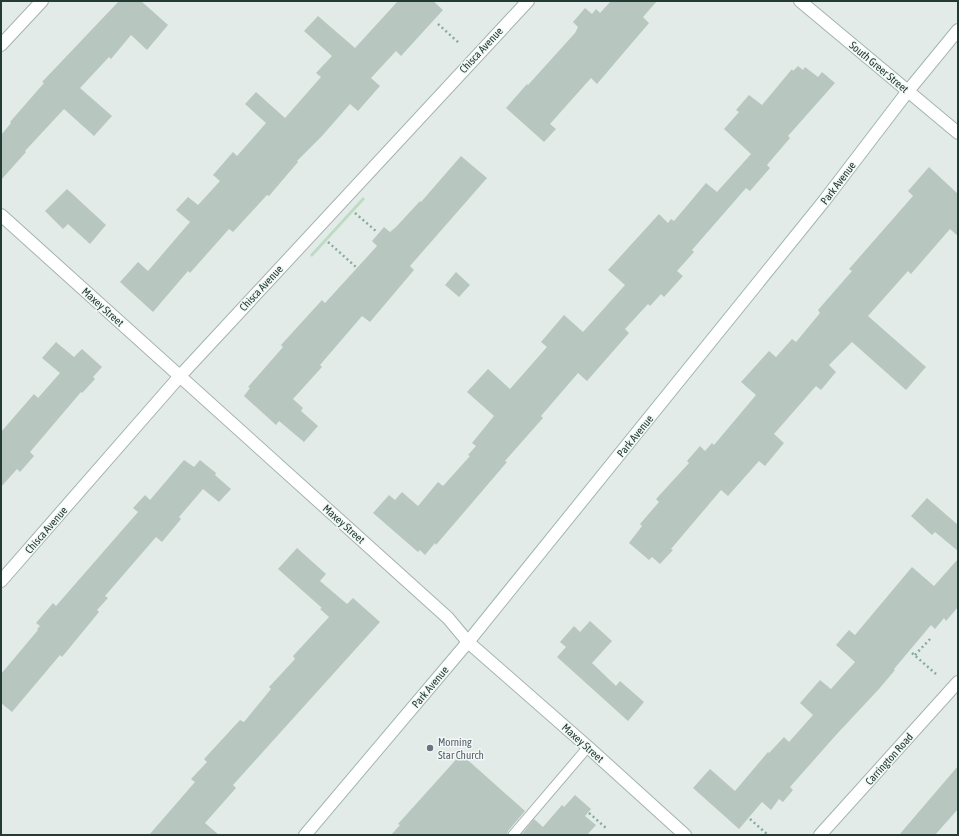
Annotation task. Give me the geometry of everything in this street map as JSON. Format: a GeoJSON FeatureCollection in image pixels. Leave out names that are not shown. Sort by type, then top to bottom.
{"type":"FeatureCollection","features":[{"type":"Feature","properties":{"kind":"street"},"geometry":{"type":"LineString","coordinates":[[1,45],[42,1]]}},
{"type":"Feature","properties":{"kind":"street","name":"Chisca Avenue"},"geometry":{"type":"LineString","coordinates":[[1,581],[180,376],[528,1]]}},
{"type":"Feature","properties":{"kind":"street","name":"South Greer Street"},"geometry":{"type":"LineString","coordinates":[[800,1],[958,133]]}},
{"type":"Feature","properties":{"kind":"street","name":"Park Avenue"},"geometry":{"type":"LineString","coordinates":[[304,835],[468,642],[824,201],[908,91],[958,30]]}},
{"type":"Feature","properties":{"kind":"street","name":"Maxey Street"},"geometry":{"type":"LineString","coordinates":[[1,215],[448,618],[468,642],[588,747],[685,835]]}},
{"type":"Feature","properties":{"kind":"street","name":"Carrington Road"},"geometry":{"type":"LineString","coordinates":[[820,835],[958,682]]}},
{"type":"Feature","properties":{"kind":"lane"},"geometry":{"type":"LineString","coordinates":[[513,835],[588,747]]}},
{"type":"Feature","properties":{"kind":"path"},"geometry":{"type":"LineString","coordinates":[[438,24],[459,43]]}},
{"type":"Feature","properties":{"kind":"path"},"geometry":{"type":"LineString","coordinates":[[355,213],[377,232]]}},
{"type":"Feature","properties":{"kind":"path"},"geometry":{"type":"LineString","coordinates":[[328,242],[356,267]]}},
{"type":"Feature","properties":{"kind":"path"},"geometry":{"type":"LineString","coordinates":[[930,639],[914,654],[936,674]]}},
{"type":"Feature","properties":{"kind":"path"},"geometry":{"type":"LineString","coordinates":[[589,813],[606,828]]}},
{"type":"Feature","properties":{"kind":"path"},"geometry":{"type":"LineString","coordinates":[[750,819],[768,835]]}},
{"type":"Feature","properties":{"kind":"green space"},"geometry":{"type":"Polygon","coordinates":[[[363,197],[365,199],[312,257],[310,255],[363,197]]]}},
{"type":"Feature","properties":{"kind":"building"},"geometry":{"type":"Polygon","coordinates":[[[119,1],[141,1],[168,25],[147,50],[131,35],[111,59],[109,57],[80,88],[112,116],[94,136],[64,109],[25,151],[26,152],[1,180],[1,135],[11,123],[10,122],[44,83],[42,82],[119,1]]]}},
{"type":"Feature","properties":{"kind":"building"},"geometry":{"type":"Polygon","coordinates":[[[398,1],[433,1],[443,10],[401,56],[396,51],[371,78],[380,86],[358,111],[350,104],[322,136],[297,161],[298,162],[269,196],[267,195],[233,232],[229,229],[190,273],[188,271],[153,312],[120,282],[138,262],[148,271],[190,222],[176,210],[188,197],[198,205],[220,181],[213,175],[233,152],[237,156],[266,123],[245,104],[256,92],[285,118],[321,77],[316,73],[332,56],[304,31],[318,16],[355,48],[398,1]]]}},
{"type":"Feature","properties":{"kind":"building"},"geometry":{"type":"Polygon","coordinates":[[[611,1],[657,1],[643,17],[649,23],[597,84],[591,78],[550,124],[556,129],[544,142],[506,108],[575,33],[578,27],[573,22],[585,8],[592,14],[596,9],[600,13],[611,1]]]}},
{"type":"Feature","properties":{"kind":"building"},"geometry":{"type":"Polygon","coordinates":[[[798,66],[803,70],[805,67],[818,77],[822,72],[835,83],[788,136],[790,138],[767,165],[770,168],[750,191],[746,188],[692,250],[694,252],[677,271],[683,276],[664,297],[661,294],[650,306],[648,304],[625,329],[629,333],[587,381],[578,373],[541,416],[543,418],[505,461],[507,462],[436,545],[435,543],[425,555],[420,550],[418,552],[373,513],[389,495],[395,500],[402,492],[418,506],[438,482],[443,486],[470,456],[468,455],[476,446],[472,443],[494,416],[467,392],[488,369],[510,389],[547,347],[541,342],[564,315],[583,332],[625,285],[608,270],[659,214],[668,223],[671,219],[674,221],[706,183],[717,192],[751,154],[724,129],[739,112],[736,110],[749,95],[762,105],[792,69],[793,71],[798,66]]]}},
{"type":"Feature","properties":{"kind":"building"},"geometry":{"type":"Polygon","coordinates":[[[461,156],[487,178],[410,266],[414,270],[370,322],[362,316],[320,365],[322,367],[293,399],[303,408],[301,411],[318,426],[304,442],[279,421],[276,425],[244,396],[250,388],[248,387],[283,347],[281,345],[322,300],[325,303],[377,246],[372,241],[384,227],[390,232],[396,227],[420,201],[421,202],[461,156]]]}},
{"type":"Feature","properties":{"kind":"building"},"geometry":{"type":"Polygon","coordinates":[[[929,167],[958,194],[958,236],[950,229],[911,274],[908,271],[868,316],[926,367],[906,390],[852,342],[829,365],[836,372],[821,390],[816,386],[774,434],[784,443],[765,466],[759,461],[728,496],[721,490],[660,564],[652,557],[649,560],[629,543],[642,526],[640,524],[659,502],[656,499],[689,463],[687,461],[700,446],[705,451],[712,443],[714,445],[756,395],[741,382],[769,351],[776,357],[792,339],[796,342],[820,313],[818,310],[852,271],[849,269],[913,196],[908,191],[929,167]]]}},
{"type":"Feature","properties":{"kind":"building"},"geometry":{"type":"Polygon","coordinates":[[[67,189],[106,225],[90,244],[68,224],[63,229],[45,211],[67,189]]]}},
{"type":"Feature","properties":{"kind":"building"},"geometry":{"type":"Polygon","coordinates":[[[456,272],[470,285],[459,297],[445,285],[456,272]]]}},
{"type":"Feature","properties":{"kind":"building"},"geometry":{"type":"Polygon","coordinates":[[[56,342],[74,357],[82,349],[102,367],[93,377],[95,379],[82,393],[81,392],[30,452],[34,456],[20,472],[17,469],[1,487],[1,432],[34,394],[38,398],[60,373],[42,358],[56,342]]]}},
{"type":"Feature","properties":{"kind":"building"},"geometry":{"type":"Polygon","coordinates":[[[184,460],[194,467],[200,460],[216,473],[215,475],[231,489],[219,502],[203,489],[179,517],[181,519],[162,542],[156,537],[105,596],[108,598],[97,610],[99,612],[62,657],[60,655],[12,712],[1,703],[1,674],[38,630],[37,629],[40,626],[36,623],[53,603],[56,606],[138,512],[133,508],[145,495],[150,500],[184,460]]]}},
{"type":"Feature","properties":{"kind":"building"},"geometry":{"type":"Polygon","coordinates":[[[927,498],[958,525],[958,551],[935,532],[932,535],[911,516],[927,498]]]}},
{"type":"Feature","properties":{"kind":"building"},"geometry":{"type":"Polygon","coordinates":[[[297,548],[326,574],[320,581],[347,604],[353,598],[380,622],[233,785],[236,788],[205,823],[219,835],[149,835],[195,782],[191,779],[207,762],[204,759],[240,720],[244,722],[271,689],[269,687],[295,659],[293,656],[329,617],[320,609],[322,608],[278,569],[297,548]]]}},
{"type":"Feature","properties":{"kind":"building"},"geometry":{"type":"Polygon","coordinates":[[[958,559],[958,607],[946,621],[944,618],[935,629],[931,625],[879,689],[790,787],[793,790],[783,802],[779,799],[771,810],[762,802],[739,829],[693,788],[710,769],[735,791],[768,752],[769,753],[784,737],[789,742],[813,715],[800,703],[820,680],[831,689],[855,662],[836,645],[849,630],[855,635],[912,567],[934,586],[958,559]]]}},
{"type":"Feature","properties":{"kind":"building"},"geometry":{"type":"Polygon","coordinates":[[[590,621],[612,641],[592,663],[616,686],[620,681],[644,702],[628,721],[557,657],[566,647],[560,642],[574,626],[580,632],[590,621]]]}},
{"type":"Feature","properties":{"kind":"building"},"geometry":{"type":"Polygon","coordinates":[[[461,754],[525,811],[508,831],[507,835],[391,835],[400,825],[398,824],[461,754]]]}},
{"type":"Feature","properties":{"kind":"building"},"geometry":{"type":"Polygon","coordinates":[[[958,766],[958,809],[935,835],[899,835],[958,766]]]}},
{"type":"Feature","properties":{"kind":"building"},"geometry":{"type":"Polygon","coordinates":[[[575,795],[591,809],[585,816],[596,825],[587,835],[521,835],[534,819],[543,827],[562,805],[564,807],[575,795]]]}},
{"type":"Feature","properties":{"kind":"place","name":"Morning Star Church"},"geometry":{"type":"Point","coordinates":[430,748]}}]}
